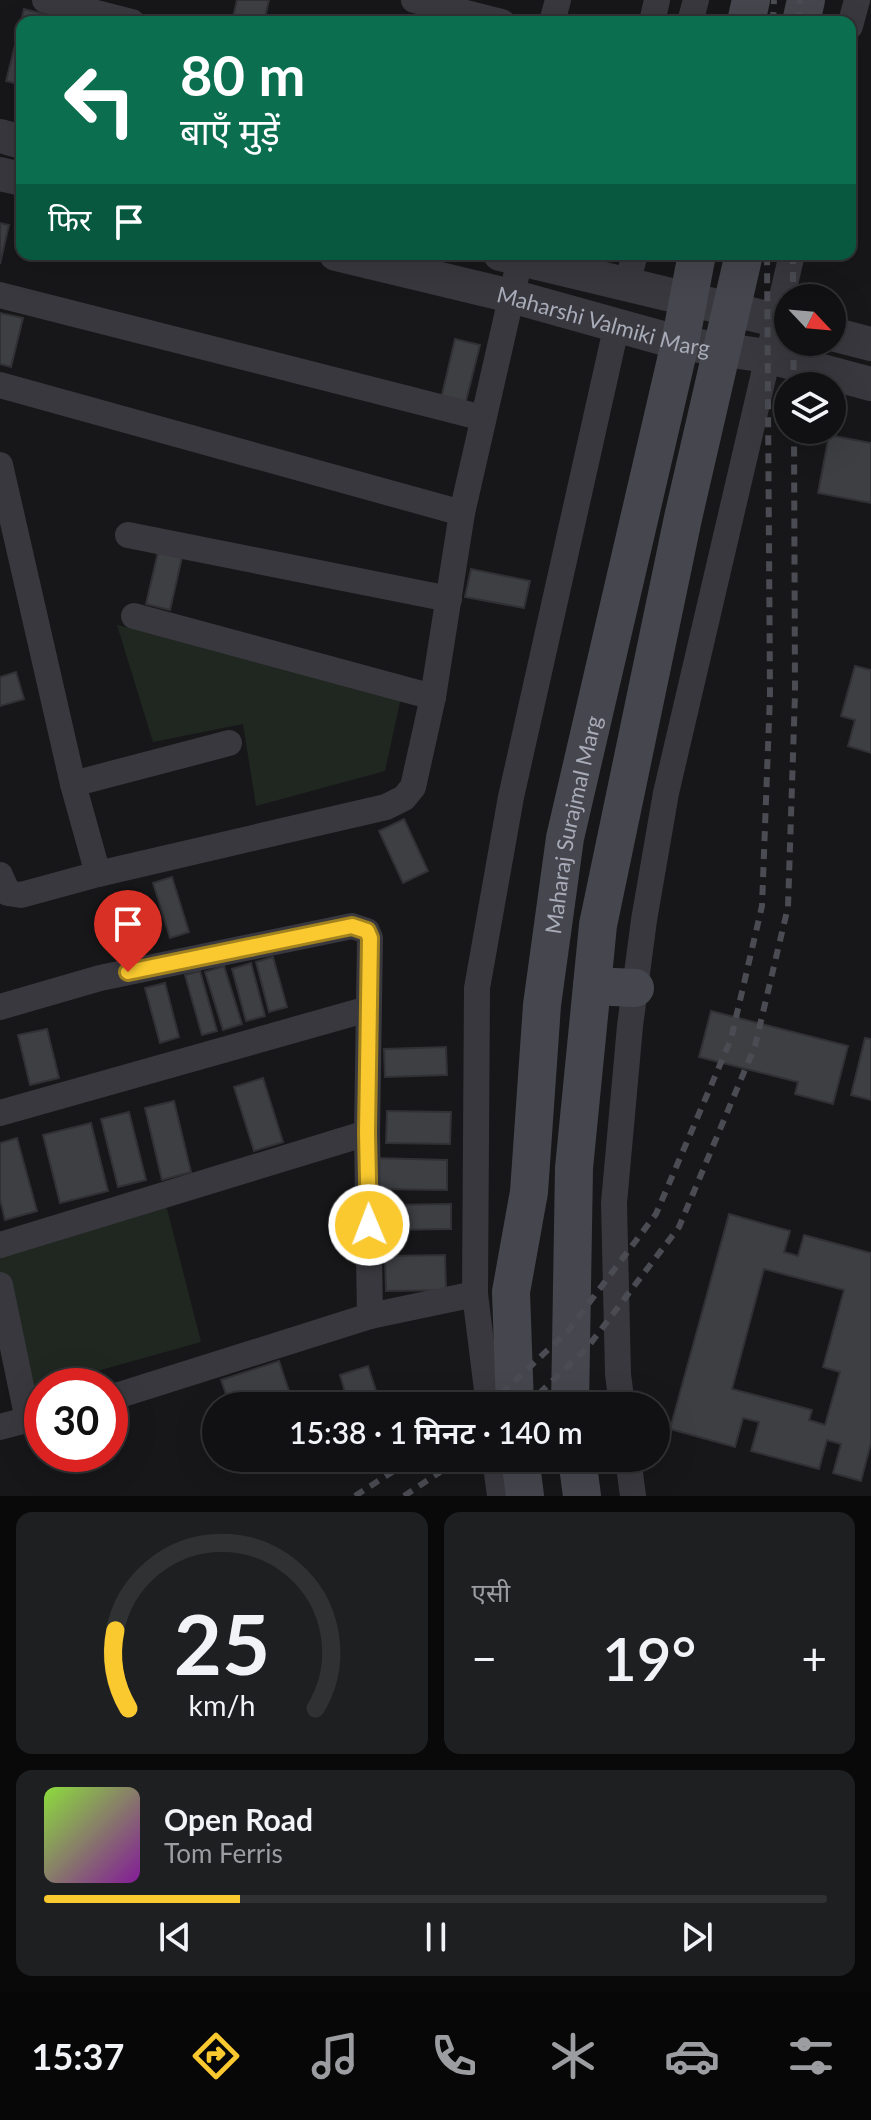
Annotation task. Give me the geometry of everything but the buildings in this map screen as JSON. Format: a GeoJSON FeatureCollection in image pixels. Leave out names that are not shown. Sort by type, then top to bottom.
{"type":"FeatureCollection","features":[{"type":"Feature","properties":{"kind":"main road","name":"Maharaj Surajmal Marg"},"geometry":{"type":"LineString","coordinates":[[515,1392],[511,1292],[529,1192],[542,1005],[565,838],[680,343],[696,260]]}},
{"type":"Feature","properties":{"kind":"main road","name":"Maharaj Surajmal Marg"},"geometry":{"type":"LineString","coordinates":[[570,1392],[574,1168],[598,925],[720,351],[742,260]]}},
{"type":"Feature","properties":{"kind":"main road"},"geometry":{"type":"LineString","coordinates":[[592,986],[635,988]]}},
{"type":"Feature","properties":{"kind":"main road"},"geometry":{"type":"LineString","coordinates":[[522,1472],[525,1496]]}},
{"type":"Feature","properties":{"kind":"main road"},"geometry":{"type":"LineString","coordinates":[[579,1472],[582,1496]]}},
{"type":"Feature","properties":{"kind":"street"},"geometry":{"type":"LineString","coordinates":[[45,0],[108,16]]}},
{"type":"Feature","properties":{"kind":"street"},"geometry":{"type":"LineString","coordinates":[[414,0],[478,16]]}},
{"type":"Feature","properties":{"kind":"street","name":"Maharshi Valmiki Marg"},"geometry":{"type":"LineString","coordinates":[[361,260],[511,296],[680,343],[766,356],[871,384]]}},
{"type":"Feature","properties":{"kind":"street"},"geometry":{"type":"LineString","coordinates":[[0,875],[8,893],[21,895],[386,807],[404,798],[413,787],[418,771],[433,697],[462,513],[511,296],[510,260]]}},
{"type":"Feature","properties":{"kind":"street","name":"Maharshi Valmiki Marg"},"geometry":{"type":"LineString","coordinates":[[547,260],[631,269],[688,301],[774,320]]}},
{"type":"Feature","properties":{"kind":"street"},"geometry":{"type":"LineString","coordinates":[[788,284],[791,260]]}},
{"type":"Feature","properties":{"kind":"street"},"geometry":{"type":"LineString","coordinates":[[0,295],[483,418]]}},
{"type":"Feature","properties":{"kind":"street"},"geometry":{"type":"LineString","coordinates":[[487,1392],[475,1294],[477,988],[511,797],[617,324]]}},
{"type":"Feature","properties":{"kind":"street"},"geometry":{"type":"LineString","coordinates":[[846,338],[871,344]]}},
{"type":"Feature","properties":{"kind":"street"},"geometry":{"type":"LineString","coordinates":[[620,1392],[614,1203],[644,920],[666,793],[766,356],[774,339]]}},
{"type":"Feature","properties":{"kind":"street"},"geometry":{"type":"LineString","coordinates":[[0,385],[462,513]]}},
{"type":"Feature","properties":{"kind":"street"},"geometry":{"type":"LineString","coordinates":[[0,465],[73,784],[98,874]]}},
{"type":"Feature","properties":{"kind":"street"},"geometry":{"type":"LineString","coordinates":[[128,535],[449,599]]}},
{"type":"Feature","properties":{"kind":"street"},"geometry":{"type":"LineString","coordinates":[[134,616],[433,697]]}},
{"type":"Feature","properties":{"kind":"street"},"geometry":{"type":"LineString","coordinates":[[73,784],[229,743]]}},
{"type":"Feature","properties":{"kind":"street"},"geometry":{"type":"LineString","coordinates":[[0,1007],[100,978],[352,926],[367,931],[370,938],[367,1133],[370,1316]]}},
{"type":"Feature","properties":{"kind":"street"},"geometry":{"type":"LineString","coordinates":[[0,1113],[368,1009]]}},
{"type":"Feature","properties":{"kind":"street"},"geometry":{"type":"LineString","coordinates":[[0,1245],[367,1133]]}},
{"type":"Feature","properties":{"kind":"street"},"geometry":{"type":"LineString","coordinates":[[0,1285],[24,1376]]}},
{"type":"Feature","properties":{"kind":"street"},"geometry":{"type":"LineString","coordinates":[[128,1392],[370,1316],[475,1294]]}},
{"type":"Feature","properties":{"kind":"street"},"geometry":{"type":"LineString","coordinates":[[0,1427],[24,1421]]}},
{"type":"Feature","properties":{"kind":"street"},"geometry":{"type":"LineString","coordinates":[[497,1472],[500,1496]]}},
{"type":"Feature","properties":{"kind":"street"},"geometry":{"type":"LineString","coordinates":[[630,1472],[633,1496]]}},
{"type":"Feature","properties":{"kind":"shaded area"},"geometry":{"type":"Polygon","coordinates":[[[117,625],[402,693],[385,771],[256,806],[243,724],[153,742],[117,625]]]}},
{"type":"Feature","properties":{"kind":"shaded area"},"geometry":{"type":"Polygon","coordinates":[[[165,1201],[201,1342],[108,1368],[24,1368],[24,1383],[0,1282],[0,1249],[165,1201]]]}},
{"type":"Feature","properties":{"kind":"railway"},"geometry":{"type":"LineString","coordinates":[[773,16],[774,0]]}},
{"type":"Feature","properties":{"kind":"railway"},"geometry":{"type":"LineString","coordinates":[[799,16],[800,0]]}},
{"type":"Feature","properties":{"kind":"railway"},"geometry":{"type":"LineString","coordinates":[[503,1392],[568,1331],[656,1214],[731,1039],[762,906],[770,694],[767,260]]}},
{"type":"Feature","properties":{"kind":"railway"},"geometry":{"type":"LineString","coordinates":[[793,260],[793,284]]}},
{"type":"Feature","properties":{"kind":"railway"},"geometry":{"type":"LineString","coordinates":[[793,356],[794,372]]}},
{"type":"Feature","properties":{"kind":"railway"},"geometry":{"type":"LineString","coordinates":[[541,1392],[587,1348],[679,1227],[755,1046],[788,907],[795,694],[794,444]]}},
{"type":"Feature","properties":{"kind":"railway"},"geometry":{"type":"LineString","coordinates":[[355,1496],[392,1472]]}},
{"type":"Feature","properties":{"kind":"railway"},"geometry":{"type":"LineString","coordinates":[[404,1496],[440,1472]]}},
{"type":"Feature","properties":{"kind":"route"},"geometry":{"type":"LineString","coordinates":[[128,972],[352,926],[367,931],[370,938],[369,1225]]}}]}
